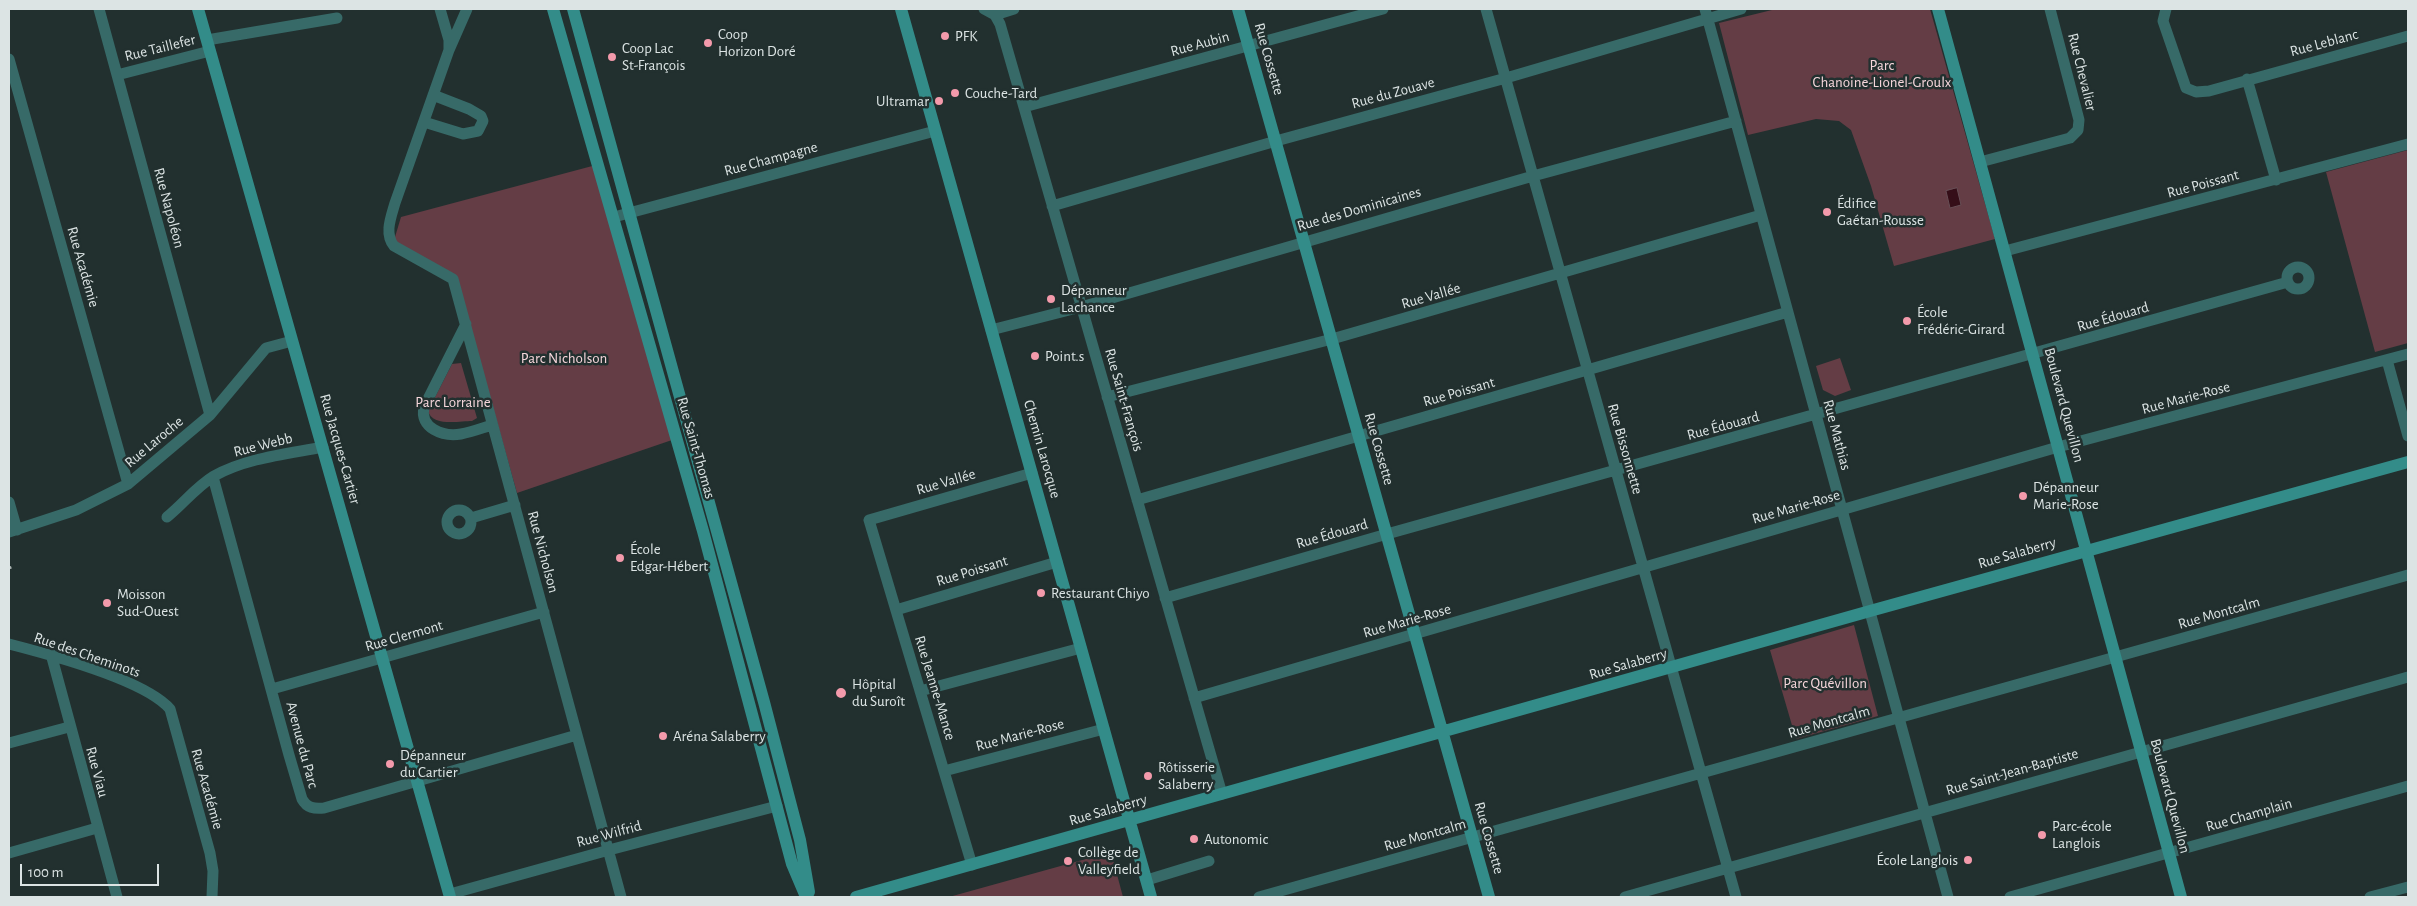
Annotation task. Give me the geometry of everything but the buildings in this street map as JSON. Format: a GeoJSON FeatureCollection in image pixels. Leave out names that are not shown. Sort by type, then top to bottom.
{"type":"FeatureCollection","features":[{"type":"Feature","properties":{"kind":"street","name":"Rue Napoléon"},"geometry":{"type":"LineString","coordinates":[[99,9],[210,416]]}},
{"type":"Feature","properties":{"kind":"street","name":"Rue Jacques-Cartier"},"geometry":{"type":"LineString","coordinates":[[198,9],[450,896]]}},
{"type":"Feature","properties":{"kind":"street"},"geometry":{"type":"LineString","coordinates":[[440,9],[450,50]]}},
{"type":"Feature","properties":{"kind":"street"},"geometry":{"type":"LineString","coordinates":[[433,95],[477,113],[481,116],[482,126],[478,131],[463,134],[424,122],[433,95],[450,50],[467,9]]}},
{"type":"Feature","properties":{"kind":"street","name":"Rue Saint-Thomas"},"geometry":{"type":"LineString","coordinates":[[553,9],[676,437],[792,864],[808,897]]}},
{"type":"Feature","properties":{"kind":"street","name":"Rue Saint-Thomas"},"geometry":{"type":"LineString","coordinates":[[573,9],[639,244],[800,840],[808,897]]}},
{"type":"Feature","properties":{"kind":"street","name":"Chemin Larocque"},"geometry":{"type":"LineString","coordinates":[[900,9],[1151,897]]}},
{"type":"Feature","properties":{"kind":"street"},"geometry":{"type":"LineString","coordinates":[[984,9],[995,15],[1014,9]]}},
{"type":"Feature","properties":{"kind":"street","name":"Rue Cossette"},"geometry":{"type":"LineString","coordinates":[[1238,9],[1489,897]]}},
{"type":"Feature","properties":{"kind":"street","name":"Rue Aubin"},"geometry":{"type":"LineString","coordinates":[[1024,107],[1383,9]]}},
{"type":"Feature","properties":{"kind":"street","name":"Rue Bissonnette"},"geometry":{"type":"LineString","coordinates":[[1486,9],[1736,897]]}},
{"type":"Feature","properties":{"kind":"street","name":"Rue du Zouave"},"geometry":{"type":"LineString","coordinates":[[1052,206],[1276,141],[1506,78],[1707,13],[1740,9]]}},
{"type":"Feature","properties":{"kind":"street","name":"Boulevard Quevillon"},"geometry":{"type":"LineString","coordinates":[[1938,9],[2181,897]]}},
{"type":"Feature","properties":{"kind":"street","name":"Rue Chevalier"},"geometry":{"type":"LineString","coordinates":[[1980,162],[2070,138],[2078,130],[2079,120],[2050,9]]}},
{"type":"Feature","properties":{"kind":"street","name":"Rue Leblanc"},"geometry":{"type":"LineString","coordinates":[[2166,9],[2163,21],[2186,88],[2196,92],[2209,91],[2246,79],[2408,36]]}},
{"type":"Feature","properties":{"kind":"street","name":"Rue Mathias"},"geometry":{"type":"LineString","coordinates":[[1707,13],[1948,897]]}},
{"type":"Feature","properties":{"kind":"street","name":"Rue Saint-François"},"geometry":{"type":"LineString","coordinates":[[995,15],[1000,24],[1222,794]]}},
{"type":"Feature","properties":{"kind":"street","name":"Rue Taillefer"},"geometry":{"type":"LineString","coordinates":[[117,75],[209,46],[337,18]]}},
{"type":"Feature","properties":{"kind":"street","name":"Rue Académie"},"geometry":{"type":"LineString","coordinates":[[9,59],[128,484]]}},
{"type":"Feature","properties":{"kind":"street"},"geometry":{"type":"LineString","coordinates":[[2246,79],[2276,180]]}},
{"type":"Feature","properties":{"kind":"street","name":"Rue des Dominicaines"},"geometry":{"type":"LineString","coordinates":[[991,330],[1081,307],[1304,241],[1736,121]]}},
{"type":"Feature","properties":{"kind":"street","name":"Rue Nicholson"},"geometry":{"type":"LineString","coordinates":[[424,122],[389,223],[390,241],[394,246],[450,275],[457,290],[621,897]]}},
{"type":"Feature","properties":{"kind":"street","name":"Rue Champagne"},"geometry":{"type":"LineString","coordinates":[[614,217],[935,131]]}},
{"type":"Feature","properties":{"kind":"street","name":"Rue Poissant"},"geometry":{"type":"LineString","coordinates":[[2005,251],[2408,144]]}},
{"type":"Feature","properties":{"kind":"street","name":"Rue Vallée"},"geometry":{"type":"LineString","coordinates":[[1107,398],[1332,340],[1762,214]]}},
{"type":"Feature","properties":{"kind":"street","name":"Rue Édouard"},"geometry":{"type":"LineString","coordinates":[[1166,598],[1387,534],[1816,416],[2288,282]]}},
{"type":"Feature","properties":{"kind":"street","name":"Rue Poissant"},"geometry":{"type":"LineString","coordinates":[[1137,500],[1788,312]]}},
{"type":"Feature","properties":{"kind":"street"},"geometry":{"type":"LineString","coordinates":[[466,324],[424,407],[422,416],[424,421],[433,429],[446,433],[459,434],[492,425]]}},
{"type":"Feature","properties":{"kind":"street","name":"Rue Laroche"},"geometry":{"type":"LineString","coordinates":[[13,531],[76,510],[128,484],[210,416],[254,360],[266,348],[292,341]]}},
{"type":"Feature","properties":{"kind":"street","name":"Rue Marie-Rose"},"geometry":{"type":"LineString","coordinates":[[1194,698],[2058,447],[2408,354]]}},
{"type":"Feature","properties":{"kind":"street"},"geometry":{"type":"LineString","coordinates":[[2387,360],[2408,436]]}},
{"type":"Feature","properties":{"kind":"street"},"geometry":{"type":"LineString","coordinates":[[676,437],[690,434]]}},
{"type":"Feature","properties":{"kind":"street","name":"Rue Webb"},"geometry":{"type":"LineString","coordinates":[[167,517],[213,477],[243,464],[323,447]]}},
{"type":"Feature","properties":{"kind":"street","name":"Rue Salaberry"},"geometry":{"type":"LineString","coordinates":[[856,897],[2086,550],[2408,462]]}},
{"type":"Feature","properties":{"kind":"street","name":"Rue Vallée"},"geometry":{"type":"LineString","coordinates":[[869,520],[1032,473]]}},
{"type":"Feature","properties":{"kind":"street","name":"Avenue du Parc"},"geometry":{"type":"LineString","coordinates":[[213,477],[302,799],[306,805],[315,809],[324,808],[577,735]]}},
{"type":"Feature","properties":{"kind":"street"},"geometry":{"type":"LineString","coordinates":[[9,502],[13,531]]}},
{"type":"Feature","properties":{"kind":"street"},"geometry":{"type":"LineString","coordinates":[[470,518],[515,505]]}},
{"type":"Feature","properties":{"kind":"street","name":"Rue Jeanne-Mance"},"geometry":{"type":"LineString","coordinates":[[869,520],[972,865]]}},
{"type":"Feature","properties":{"kind":"street","name":"Rue Poissant"},"geometry":{"type":"LineString","coordinates":[[896,610],[1057,562]]}},
{"type":"Feature","properties":{"kind":"street","name":"Rue Montcalm"},"geometry":{"type":"LineString","coordinates":[[1258,897],[2408,576]]}},
{"type":"Feature","properties":{"kind":"street","name":"Rue Clermont"},"geometry":{"type":"LineString","coordinates":[[272,689],[544,612]]}},
{"type":"Feature","properties":{"kind":"street","name":"Rue des Cheminots"},"geometry":{"type":"LineString","coordinates":[[9,644],[51,654],[117,678],[155,696]]}},
{"type":"Feature","properties":{"kind":"street"},"geometry":{"type":"LineString","coordinates":[[920,690],[1081,648]]}},
{"type":"Feature","properties":{"kind":"street","name":"Rue Viau"},"geometry":{"type":"LineString","coordinates":[[51,654],[69,726],[117,897]]}},
{"type":"Feature","properties":{"kind":"street","name":"Rue Saint-Jean-Baptiste"},"geometry":{"type":"LineString","coordinates":[[1625,897],[2408,676]]}},
{"type":"Feature","properties":{"kind":"street","name":"Rue Académie"},"geometry":{"type":"LineString","coordinates":[[155,696],[170,710],[210,854],[213,870],[212,897]]}},
{"type":"Feature","properties":{"kind":"street"},"geometry":{"type":"LineString","coordinates":[[9,743],[69,726]]}},
{"type":"Feature","properties":{"kind":"street","name":"Rue Marie-Rose"},"geometry":{"type":"LineString","coordinates":[[944,771],[1104,729]]}},
{"type":"Feature","properties":{"kind":"street","name":"Rue Champlain"},"geometry":{"type":"LineString","coordinates":[[2010,897],[2408,786]]}},
{"type":"Feature","properties":{"kind":"street","name":"Rue Wilfrid"},"geometry":{"type":"LineString","coordinates":[[450,896],[608,850],[777,806]]}},
{"type":"Feature","properties":{"kind":"street"},"geometry":{"type":"LineString","coordinates":[[9,853],[97,828]]}},
{"type":"Feature","properties":{"kind":"street"},"geometry":{"type":"LineString","coordinates":[[1146,880],[1208,861]]}},
{"type":"Feature","properties":{"kind":"street"},"geometry":{"type":"LineString","coordinates":[[2370,897],[2408,887]]}},
{"type":"Feature","properties":{"kind":"green space","name":"Parc Chanoine-Lionel-Groulx"},"geometry":{"type":"Polygon","coordinates":[[[1776,9],[1930,9],[1995,239],[1894,266],[1871,186],[1851,130],[1839,121],[1816,119],[1748,135],[1719,23],[1776,9]]]}},
{"type":"Feature","properties":{"kind":"green space"},"geometry":{"type":"Polygon","coordinates":[[[2408,150],[2408,343],[2375,352],[2326,172],[2408,150]]]}},
{"type":"Feature","properties":{"kind":"green space","name":"Parc Nicholson"},"geometry":{"type":"Polygon","coordinates":[[[596,165],[672,440],[517,493],[456,277],[395,246],[395,237],[401,217],[596,165]]]}},
{"type":"Feature","properties":{"kind":"green space"},"geometry":{"type":"Polygon","coordinates":[[[1840,358],[1851,390],[1835,396],[1823,390],[1816,366],[1840,358]]]}},
{"type":"Feature","properties":{"kind":"green space","name":"Parc Lorraine"},"geometry":{"type":"Polygon","coordinates":[[[461,363],[477,418],[472,421],[454,422],[435,419],[428,411],[452,364],[461,363]]]}},
{"type":"Feature","properties":{"kind":"green space","name":"Parc Quévillon"},"geometry":{"type":"Polygon","coordinates":[[[1854,625],[1878,716],[1796,739],[1770,650],[1854,625]]]}},
{"type":"Feature","properties":{"kind":"green space"},"geometry":{"type":"Polygon","coordinates":[[[1111,852],[1123,897],[949,897],[1111,852]]]}},
{"type":"Feature","properties":{"kind":"shaded area"},"geometry":{"type":"Polygon","coordinates":[[[1957,188],[1961,205],[1950,208],[1946,191],[1957,188]]]}},
{"type":"Feature","properties":{"kind":"place","name":"PFK"},"geometry":{"type":"Point","coordinates":[945,36]}},
{"type":"Feature","properties":{"kind":"place","name":"Coop Horizon Doré"},"geometry":{"type":"Point","coordinates":[708,43]}},
{"type":"Feature","properties":{"kind":"place","name":"Coop Lac St-François"},"geometry":{"type":"Point","coordinates":[612,57]}},
{"type":"Feature","properties":{"kind":"place","name":"Couche-Tard"},"geometry":{"type":"Point","coordinates":[955,93]}},
{"type":"Feature","properties":{"kind":"place","name":"Ultramar"},"geometry":{"type":"Point","coordinates":[939,101]}},
{"type":"Feature","properties":{"kind":"place","name":"Édifice Gaétan-Rousse"},"geometry":{"type":"Point","coordinates":[1827,212]}},
{"type":"Feature","properties":{"kind":"place","name":"Dépanneur Lachance"},"geometry":{"type":"Point","coordinates":[1051,299]}},
{"type":"Feature","properties":{"kind":"place","name":"École Frédéric-Girard"},"geometry":{"type":"Point","coordinates":[1907,321]}},
{"type":"Feature","properties":{"kind":"place","name":"Point.s"},"geometry":{"type":"Point","coordinates":[1035,356]}},
{"type":"Feature","properties":{"kind":"place","name":"Dépanneur Marie-Rose"},"geometry":{"type":"Point","coordinates":[2023,496]}},
{"type":"Feature","properties":{"kind":"place","name":"École Edgar-Hébert"},"geometry":{"type":"Point","coordinates":[620,558]}},
{"type":"Feature","properties":{"kind":"place","name":"Restaurant Chiyo"},"geometry":{"type":"Point","coordinates":[1041,593]}},
{"type":"Feature","properties":{"kind":"place","name":"Moisson Sud-Ouest"},"geometry":{"type":"Point","coordinates":[107,603]}},
{"type":"Feature","properties":{"kind":"place","name":"Hôpital du Suroît"},"geometry":{"type":"Point","coordinates":[841,693]}},
{"type":"Feature","properties":{"kind":"place","name":"Aréna Salaberry"},"geometry":{"type":"Point","coordinates":[663,736]}},
{"type":"Feature","properties":{"kind":"place","name":"Dépanneur du Cartier"},"geometry":{"type":"Point","coordinates":[390,764]}},
{"type":"Feature","properties":{"kind":"place","name":"Rôtisserie Salaberry"},"geometry":{"type":"Point","coordinates":[1148,776]}},
{"type":"Feature","properties":{"kind":"place","name":"Parc-école Langlois"},"geometry":{"type":"Point","coordinates":[2042,835]}},
{"type":"Feature","properties":{"kind":"place","name":"Autonomic"},"geometry":{"type":"Point","coordinates":[1194,839]}},
{"type":"Feature","properties":{"kind":"place","name":"École Langlois"},"geometry":{"type":"Point","coordinates":[1968,860]}},
{"type":"Feature","properties":{"kind":"place","name":"Collège de Valleyfield"},"geometry":{"type":"Point","coordinates":[1068,861]}}]}
